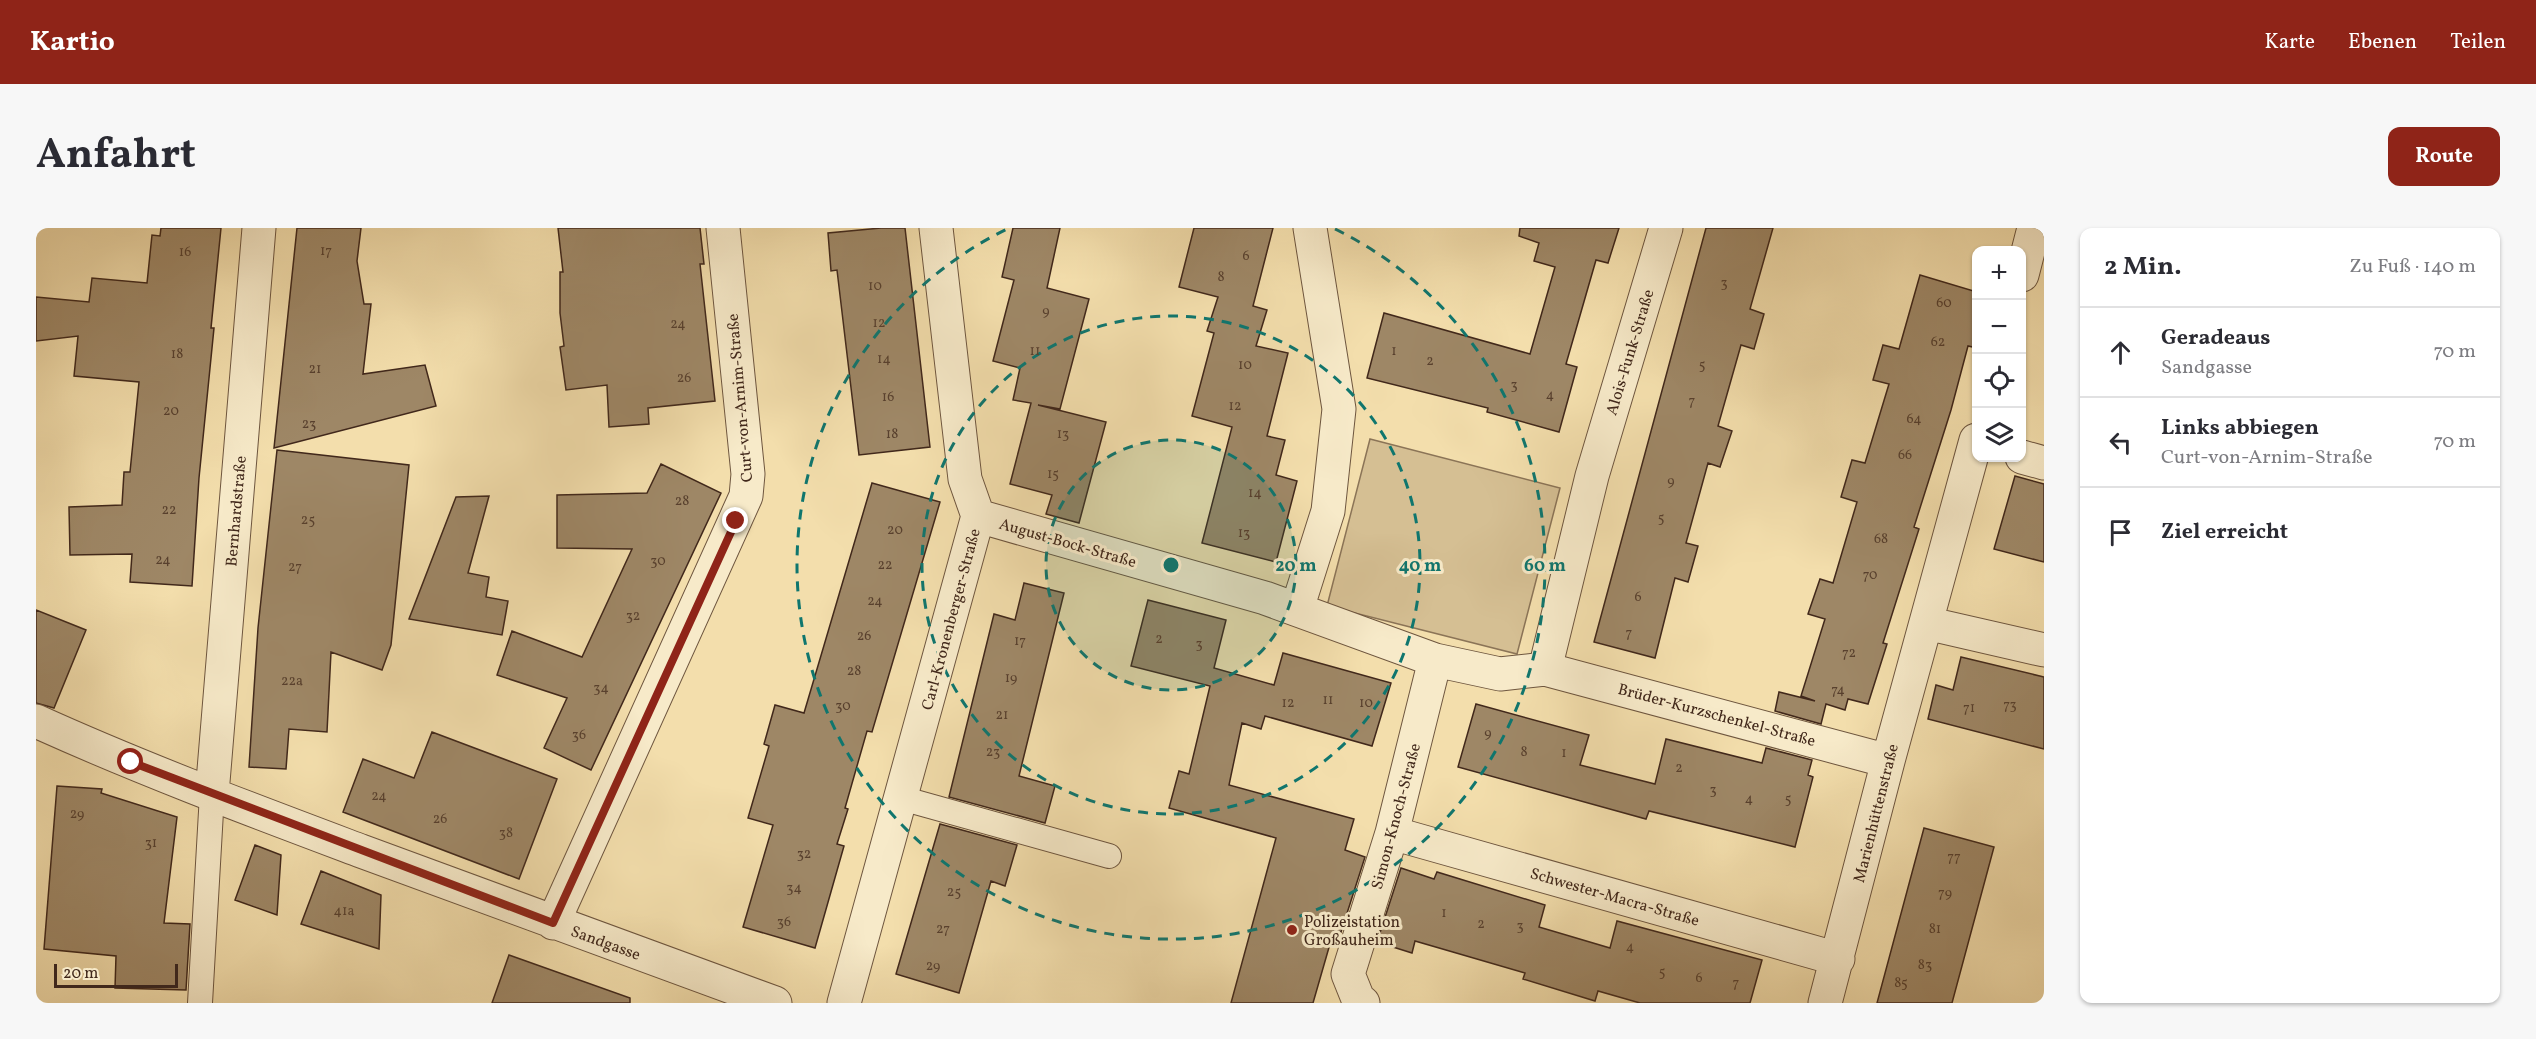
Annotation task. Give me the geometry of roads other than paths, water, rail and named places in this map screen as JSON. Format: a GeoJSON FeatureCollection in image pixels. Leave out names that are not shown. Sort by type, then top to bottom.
{"type":"FeatureCollection","features":[{"type":"Feature","properties":{"kind":"street","name":"Bernhardstraße"},"geometry":{"type":"LineString","coordinates":[[212,794],[259,228]]}},
{"type":"Feature","properties":{"kind":"street","name":"Curt-von-Arnim-Straße"},"geometry":{"type":"LineString","coordinates":[[553,923],[746,496],[748,474],[723,228]]}},
{"type":"Feature","properties":{"kind":"street","name":"Carl-Kronenberger-Straße"},"geometry":{"type":"LineString","coordinates":[[844,1003],[978,516],[965,479],[936,228]]}},
{"type":"Feature","properties":{"kind":"street"},"geometry":{"type":"LineString","coordinates":[[1297,609],[1328,511],[1339,409],[1310,228]]}},
{"type":"Feature","properties":{"kind":"street","name":"Alois-Funk-Straße"},"geometry":{"type":"LineString","coordinates":[[1545,669],[1592,476],[1666,228]]}},
{"type":"Feature","properties":{"kind":"street"},"geometry":{"type":"LineString","coordinates":[[2030,272],[2034,228]]}},
{"type":"Feature","properties":{"kind":"street","name":"Marienhüttenstraße"},"geometry":{"type":"LineString","coordinates":[[1825,1003],[1888,761],[1972,458]]}},
{"type":"Feature","properties":{"kind":"street"},"geometry":{"type":"LineString","coordinates":[[2026,458],[2044,463]]}},
{"type":"Feature","properties":{"kind":"street","name":"August-Bock-Straße"},"geometry":{"type":"LineString","coordinates":[[978,516],[1297,609],[1435,660],[1500,674],[1545,669]]}},
{"type":"Feature","properties":{"kind":"street"},"geometry":{"type":"LineString","coordinates":[[1926,622],[2044,650]]}},
{"type":"Feature","properties":{"kind":"street","name":"Simon-Knoch-Straße"},"geometry":{"type":"LineString","coordinates":[[1363,1003],[1358,999],[1348,974],[1392,833],[1435,660]]}},
{"type":"Feature","properties":{"kind":"street","name":"Brüder-Kurzschenkel-Straße"},"geometry":{"type":"LineString","coordinates":[[1545,669],[1888,761]]}},
{"type":"Feature","properties":{"kind":"street","name":"Sandgasse"},"geometry":{"type":"LineString","coordinates":[[36,721],[212,794],[553,923],[775,1003]]}},
{"type":"Feature","properties":{"kind":"street","name":"Schwester-Macra-Straße"},"geometry":{"type":"LineString","coordinates":[[1392,833],[1838,959]]}},
{"type":"Feature","properties":{"kind":"lane"},"geometry":{"type":"LineString","coordinates":[[200,1003],[212,794]]}},
{"type":"Feature","properties":{"kind":"lane"},"geometry":{"type":"LineString","coordinates":[[901,798],[1109,856]]}},
{"type":"Feature","properties":{"kind":"place","name":"Polizeistation Großauheim"},"geometry":{"type":"Point","coordinates":[1292,930]}}]}
